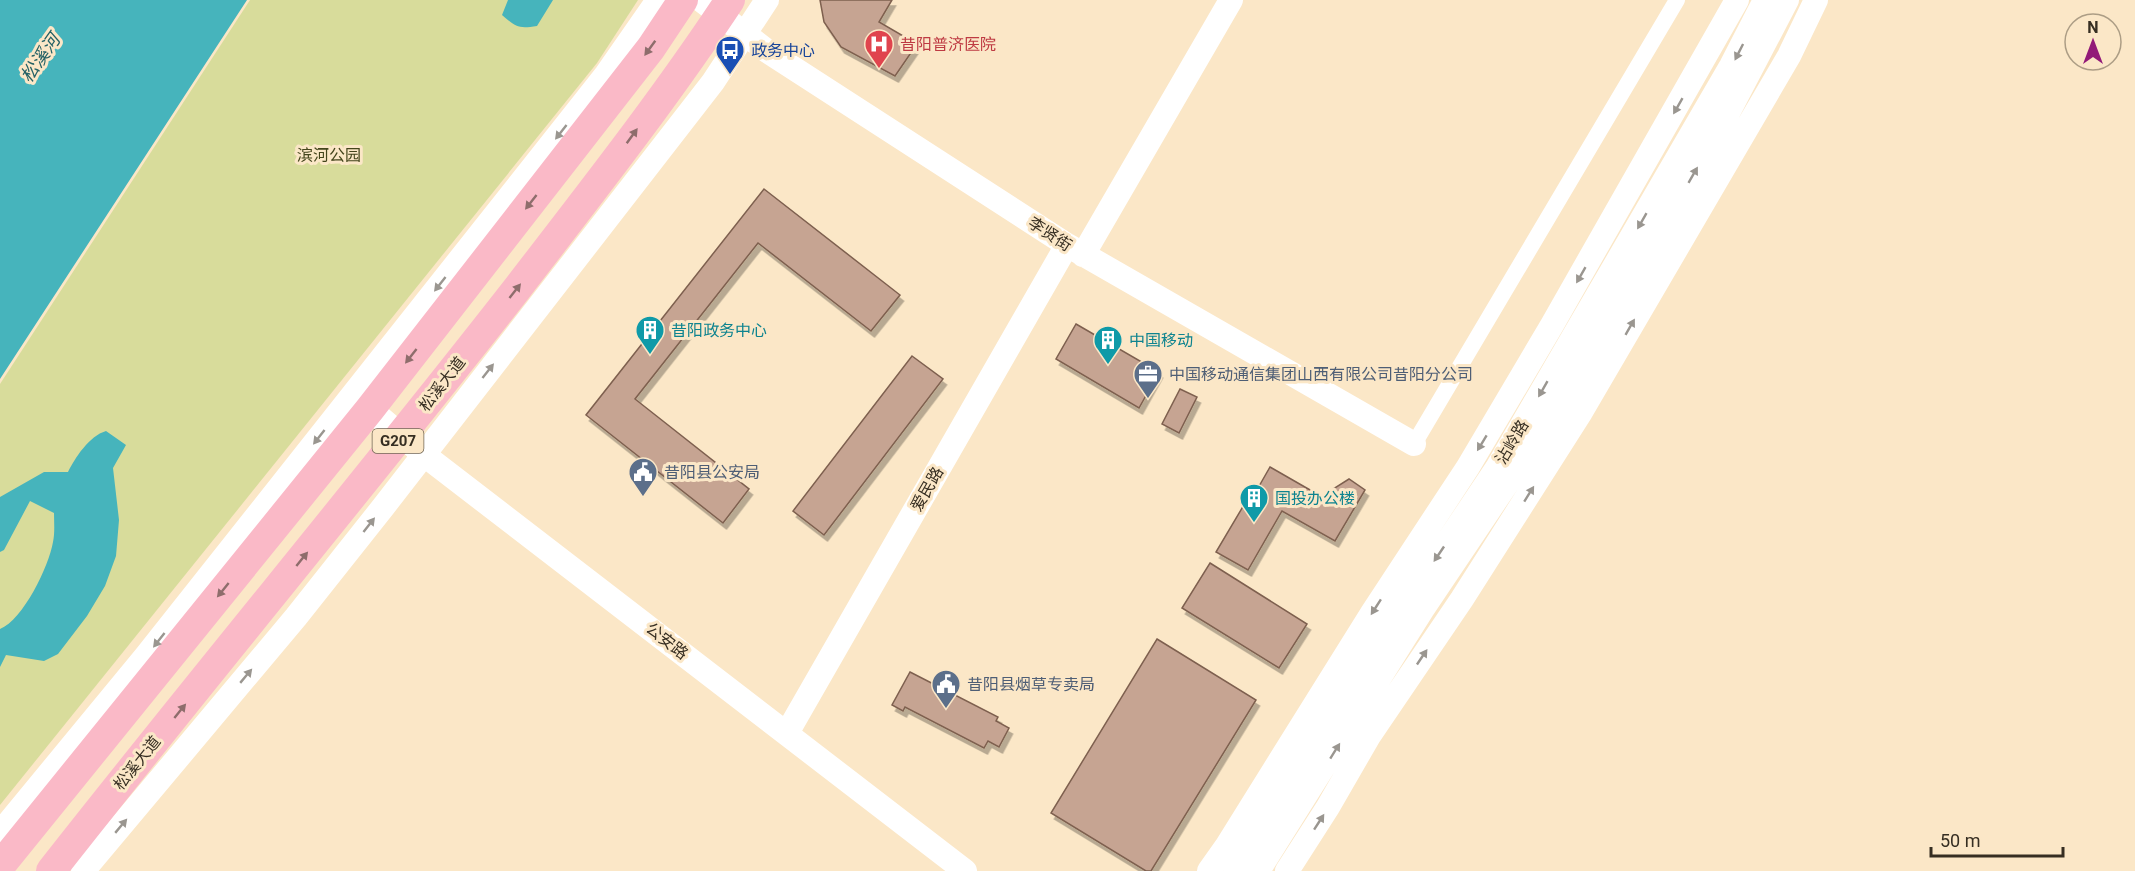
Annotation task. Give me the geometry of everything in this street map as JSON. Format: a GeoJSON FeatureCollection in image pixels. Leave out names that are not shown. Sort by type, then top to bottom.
{"type":"FeatureCollection","features":[{"type":"Feature","properties":{"kind":"highway","name":"G207"},"geometry":{"type":"LineString","coordinates":[[0,866],[370,409],[651,48],[683,0]]}},
{"type":"Feature","properties":{"kind":"highway","name":"松溪大道"},"geometry":{"type":"LineString","coordinates":[[51,871],[413,445],[717,5]]}},
{"type":"Feature","properties":{"kind":"street"},"geometry":{"type":"LineString","coordinates":[[0,833],[146,656],[605,76],[658,0]]}},
{"type":"Feature","properties":{"kind":"street"},"geometry":{"type":"LineString","coordinates":[[83,871],[296,617],[413,445],[713,82],[767,0]]}},
{"type":"Feature","properties":{"kind":"street","name":"爱民路"},"geometry":{"type":"LineString","coordinates":[[786,734],[1075,250],[1231,0]]}},
{"type":"Feature","properties":{"kind":"street"},"geometry":{"type":"LineString","coordinates":[[1414,444],[1677,0]]}},
{"type":"Feature","properties":{"kind":"street"},"geometry":{"type":"LineString","coordinates":[[1209,871],[1372,613],[1468,467],[1552,325],[1737,0]]}},
{"type":"Feature","properties":{"kind":"street","name":"沾岭路"},"geometry":{"type":"LineString","coordinates":[[1236,871],[1278,808],[1379,644],[1497,468],[1708,107],[1765,0]]}},
{"type":"Feature","properties":{"kind":"street","name":"沾岭路"},"geometry":{"type":"LineString","coordinates":[[1258,871],[1422,610],[1561,403],[1717,134],[1787,0]]}},
{"type":"Feature","properties":{"kind":"street"},"geometry":{"type":"LineString","coordinates":[[1287,871],[1328,807],[1369,736],[1462,599],[1581,412],[1788,56],[1816,0]]}},
{"type":"Feature","properties":{"kind":"street","name":"李贤街"},"geometry":{"type":"LineString","coordinates":[[717,5],[767,51],[1075,250],[1414,444]]}},
{"type":"Feature","properties":{"kind":"street","name":"公安路"},"geometry":{"type":"LineString","coordinates":[[370,409],[413,445],[965,871]]}},
{"type":"Feature","properties":{"kind":"green space","name":"滨河公园"},"geometry":{"type":"Polygon","coordinates":[[[250,0],[638,0],[597,63],[0,805],[0,384],[250,0]]]}},
{"type":"Feature","properties":{"kind":"water","name":"松溪河"},"geometry":{"type":"Polygon","coordinates":[[[0,0],[247,0],[0,379],[0,0]]]}},
{"type":"Feature","properties":{"kind":"water"},"geometry":{"type":"Polygon","coordinates":[[[508,0],[553,0],[537,26],[521,27],[514,25],[502,15],[508,0]]]}},
{"type":"Feature","properties":{"kind":"water"},"geometry":{"type":"Polygon","coordinates":[[[106,431],[126,445],[113,468],[119,520],[116,556],[105,586],[87,616],[58,654],[44,661],[6,655],[0,667],[0,629],[9,624],[26,604],[41,578],[54,539],[54,513],[30,501],[4,550],[0,552],[0,497],[44,472],[68,472],[88,442],[106,431]]]}},
{"type":"Feature","properties":{"kind":"building"},"geometry":{"type":"Polygon","coordinates":[[[820,0],[892,0],[879,22],[917,44],[895,76],[841,47],[824,22],[820,0]]]}},
{"type":"Feature","properties":{"kind":"building","name":"昔阳政务中心"},"geometry":{"type":"Polygon","coordinates":[[[764,189],[900,295],[871,331],[758,243],[635,399],[749,489],[723,523],[586,415],[764,189]]]}},
{"type":"Feature","properties":{"kind":"building","name":"中国移动"},"geometry":{"type":"Polygon","coordinates":[[[1076,324],[1159,372],[1139,408],[1056,359],[1076,324]]]}},
{"type":"Feature","properties":{"kind":"building"},"geometry":{"type":"Polygon","coordinates":[[[912,356],[943,379],[824,535],[793,511],[912,356]]]}},
{"type":"Feature","properties":{"kind":"building"},"geometry":{"type":"Polygon","coordinates":[[[1180,389],[1197,397],[1179,433],[1162,424],[1180,389]]]}},
{"type":"Feature","properties":{"kind":"building","name":"国投办公楼"},"geometry":{"type":"Polygon","coordinates":[[[1270,467],[1324,498],[1349,479],[1365,490],[1335,541],[1282,511],[1248,570],[1216,552],[1251,493],[1254,495],[1270,467]]]}},
{"type":"Feature","properties":{"kind":"building"},"geometry":{"type":"Polygon","coordinates":[[[1210,563],[1307,624],[1279,668],[1182,608],[1210,563]]]}},
{"type":"Feature","properties":{"kind":"building"},"geometry":{"type":"Polygon","coordinates":[[[1157,639],[1256,700],[1151,871],[1146,871],[1051,813],[1157,639]]]}},
{"type":"Feature","properties":{"kind":"building","name":"昔阳县烟草专卖局"},"geometry":{"type":"Polygon","coordinates":[[[910,672],[998,717],[996,721],[1009,728],[999,747],[988,741],[984,748],[905,707],[903,711],[892,705],[910,672]]]}},
{"type":"Feature","properties":{"kind":"place","name":"昔阳普济医院"},"geometry":{"type":"Point","coordinates":[879,70]}},
{"type":"Feature","properties":{"kind":"place","name":"政务中心"},"geometry":{"type":"Point","coordinates":[730,76]}},
{"type":"Feature","properties":{"kind":"place","name":"昔阳政务中心"},"geometry":{"type":"Point","coordinates":[650,356]}},
{"type":"Feature","properties":{"kind":"place","name":"中国移动"},"geometry":{"type":"Point","coordinates":[1108,366]}},
{"type":"Feature","properties":{"kind":"place","name":"中国移动通信集团山西有限公司昔阳分公司"},"geometry":{"type":"Point","coordinates":[1148,400]}},
{"type":"Feature","properties":{"kind":"place","name":"昔阳县公安局"},"geometry":{"type":"Point","coordinates":[643,498]}},
{"type":"Feature","properties":{"kind":"place","name":"国投办公楼"},"geometry":{"type":"Point","coordinates":[1254,524]}},
{"type":"Feature","properties":{"kind":"place","name":"昔阳县烟草专卖局"},"geometry":{"type":"Point","coordinates":[946,710]}}]}
